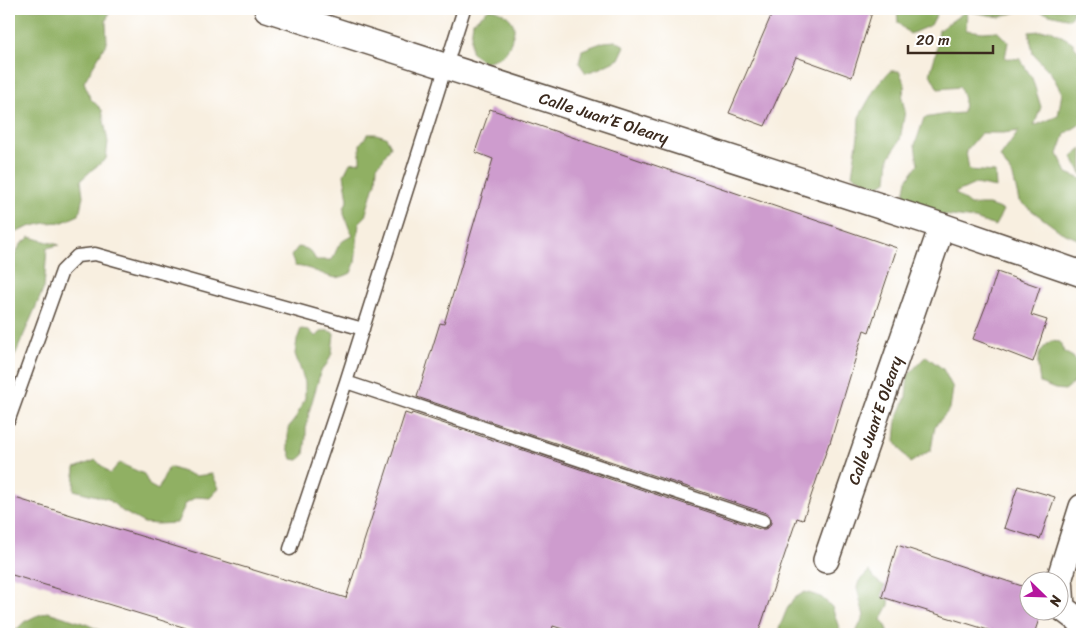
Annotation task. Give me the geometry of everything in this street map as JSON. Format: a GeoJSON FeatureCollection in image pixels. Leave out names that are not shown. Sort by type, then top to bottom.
{"type":"FeatureCollection","features":[{"type":"Feature","properties":{"kind":"street","name":"Calle Juan’E Oleary"},"geometry":{"type":"LineString","coordinates":[[266,9],[942,226],[1082,274]]}},
{"type":"Feature","properties":{"kind":"street","name":"Calle Juan’E Oleary"},"geometry":{"type":"LineString","coordinates":[[826,560],[942,226]]}},
{"type":"Feature","properties":{"kind":"street"},"geometry":{"type":"LineString","coordinates":[[1082,507],[1060,577],[1062,608],[1082,623]]}},
{"type":"Feature","properties":{"kind":"lane"},"geometry":{"type":"LineString","coordinates":[[290,549],[346,382],[464,9]]}},
{"type":"Feature","properties":{"kind":"lane"},"geometry":{"type":"LineString","coordinates":[[9,419],[62,271],[78,256],[95,254],[363,329]]}},
{"type":"Feature","properties":{"kind":"lane"},"geometry":{"type":"LineString","coordinates":[[346,382],[763,521]]}},
{"type":"Feature","properties":{"kind":"green space"},"geometry":{"type":"Polygon","coordinates":[[[9,9],[110,9],[106,22],[107,42],[84,82],[90,98],[102,110],[108,142],[106,159],[81,180],[83,196],[79,215],[63,222],[45,223],[29,227],[14,233],[9,240],[9,9]]]}},
{"type":"Feature","properties":{"kind":"green space"},"geometry":{"type":"Polygon","coordinates":[[[489,9],[501,12],[507,16],[512,22],[514,29],[512,40],[505,53],[498,58],[484,63],[471,52],[471,37],[473,22],[489,9]]]}},
{"type":"Feature","properties":{"kind":"green space"},"geometry":{"type":"Polygon","coordinates":[[[897,9],[939,9],[931,25],[910,34],[898,23],[897,9]]]}},
{"type":"Feature","properties":{"kind":"green space"},"geometry":{"type":"Polygon","coordinates":[[[963,9],[1026,9],[1000,17],[967,11],[966,30],[997,31],[1008,42],[1005,58],[1020,59],[1032,78],[1041,107],[1034,126],[1058,116],[1062,93],[1051,73],[1033,54],[1029,32],[1051,30],[1072,42],[1082,57],[1082,123],[1065,134],[1058,154],[1067,173],[1082,179],[1082,241],[1061,232],[1019,201],[1013,176],[1000,157],[1019,131],[981,133],[966,151],[969,170],[995,172],[996,188],[975,184],[955,193],[970,205],[989,205],[1003,210],[995,226],[975,219],[935,214],[902,205],[907,180],[918,164],[915,145],[924,118],[963,113],[964,99],[960,87],[938,89],[930,74],[936,53],[939,30],[966,11],[963,9]]]}},
{"type":"Feature","properties":{"kind":"green space"},"geometry":{"type":"Polygon","coordinates":[[[1029,9],[1075,9],[1070,19],[1029,9]]]}},
{"type":"Feature","properties":{"kind":"green space"},"geometry":{"type":"Polygon","coordinates":[[[616,41],[625,46],[619,59],[586,73],[579,63],[582,50],[604,42],[616,41]]]}},
{"type":"Feature","properties":{"kind":"green space"},"geometry":{"type":"Polygon","coordinates":[[[890,71],[899,71],[905,84],[902,98],[905,111],[900,140],[889,158],[887,181],[877,186],[852,175],[859,117],[876,87],[890,71]]]}},
{"type":"Feature","properties":{"kind":"green space"},"geometry":{"type":"Polygon","coordinates":[[[368,134],[386,137],[391,146],[377,166],[376,183],[365,217],[359,223],[355,263],[351,273],[336,278],[295,266],[291,256],[298,247],[305,248],[313,254],[316,260],[332,260],[341,243],[353,236],[344,214],[344,208],[348,199],[344,175],[350,163],[360,162],[360,144],[368,134]]]}},
{"type":"Feature","properties":{"kind":"green space"},"geometry":{"type":"Polygon","coordinates":[[[1082,149],[1082,175],[1072,157],[1082,149]]]}},
{"type":"Feature","properties":{"kind":"green space"},"geometry":{"type":"Polygon","coordinates":[[[30,237],[59,245],[47,248],[44,288],[9,369],[9,267],[20,245],[30,237]]]}},
{"type":"Feature","properties":{"kind":"green space"},"geometry":{"type":"Polygon","coordinates":[[[301,329],[309,330],[316,337],[324,331],[334,333],[332,353],[321,371],[309,412],[304,455],[298,460],[292,459],[288,447],[288,428],[295,419],[305,398],[305,382],[295,354],[301,329]]]}},
{"type":"Feature","properties":{"kind":"green space"},"geometry":{"type":"Polygon","coordinates":[[[1051,341],[1060,342],[1064,352],[1073,357],[1079,364],[1074,383],[1065,390],[1055,389],[1040,383],[1039,355],[1051,341]]]}},
{"type":"Feature","properties":{"kind":"green space"},"geometry":{"type":"Polygon","coordinates":[[[926,356],[943,369],[953,388],[950,409],[935,426],[931,450],[910,463],[895,441],[897,419],[906,397],[908,375],[926,356]]]}},
{"type":"Feature","properties":{"kind":"green space"},"geometry":{"type":"Polygon","coordinates":[[[96,460],[110,474],[119,463],[144,474],[149,485],[158,490],[169,467],[195,476],[212,474],[219,488],[210,498],[196,497],[186,503],[177,523],[144,523],[122,511],[108,499],[74,490],[75,468],[96,460]]]}},
{"type":"Feature","properties":{"kind":"green space"},"geometry":{"type":"Polygon","coordinates":[[[869,571],[878,582],[890,589],[889,605],[881,620],[887,627],[887,634],[858,634],[857,630],[864,616],[857,588],[859,581],[869,571]]]}},
{"type":"Feature","properties":{"kind":"green space"},"geometry":{"type":"Polygon","coordinates":[[[805,592],[821,597],[832,607],[841,634],[777,634],[793,599],[805,592]]]}},
{"type":"Feature","properties":{"kind":"green space"},"geometry":{"type":"Polygon","coordinates":[[[48,612],[86,624],[108,634],[12,634],[24,622],[48,612]]]}},
{"type":"Feature","properties":{"kind":"building"},"geometry":{"type":"Polygon","coordinates":[[[774,9],[873,9],[852,77],[796,57],[765,126],[729,113],[774,9]]]}},
{"type":"Feature","properties":{"kind":"building"},"geometry":{"type":"Polygon","coordinates":[[[490,109],[897,248],[869,332],[864,330],[830,443],[803,520],[797,518],[758,634],[579,634],[553,626],[551,634],[206,634],[9,574],[9,525],[15,498],[346,598],[405,413],[411,415],[412,413],[760,529],[769,527],[771,519],[766,513],[417,397],[440,323],[444,324],[493,159],[475,152],[490,109]]]}},
{"type":"Feature","properties":{"kind":"building"},"geometry":{"type":"Polygon","coordinates":[[[997,272],[1040,287],[1031,315],[1047,320],[1033,362],[973,339],[997,272]]]}},
{"type":"Feature","properties":{"kind":"building"},"geometry":{"type":"Polygon","coordinates":[[[1018,486],[1055,497],[1040,539],[1004,528],[1018,486]]]}},
{"type":"Feature","properties":{"kind":"building"},"geometry":{"type":"Polygon","coordinates":[[[897,545],[1018,585],[1018,620],[1039,620],[1034,634],[1001,634],[882,597],[897,545]]]}}]}
